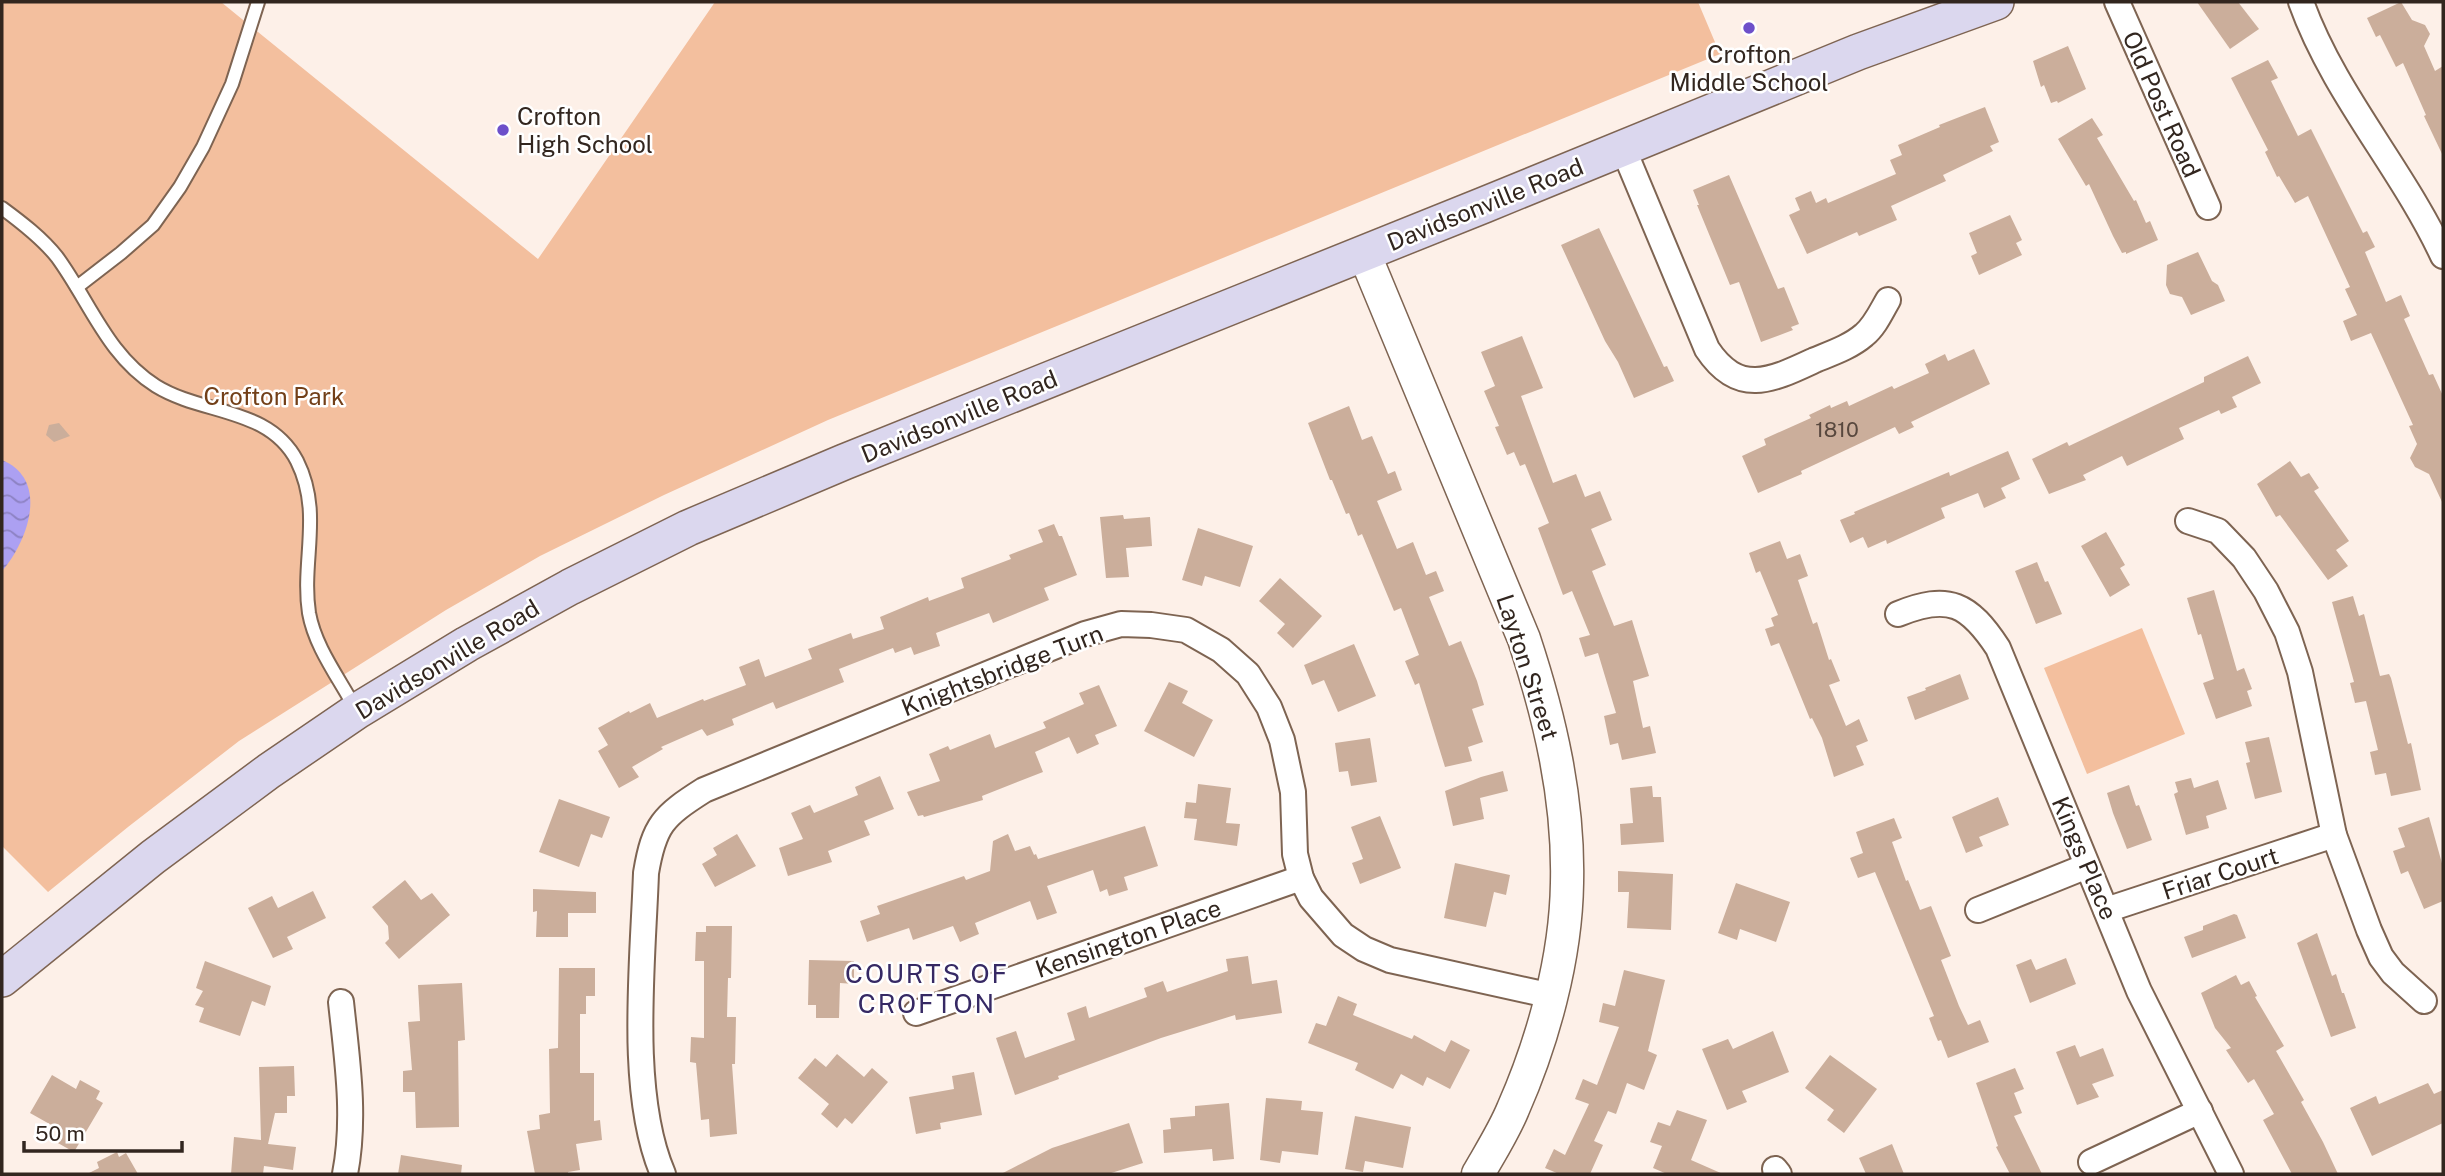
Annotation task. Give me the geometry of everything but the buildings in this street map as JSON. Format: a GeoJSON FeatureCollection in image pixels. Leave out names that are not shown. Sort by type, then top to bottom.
{"type":"FeatureCollection","features":[{"type":"Feature","properties":{"kind":"main road","name":"Davidsonville Road"},"geometry":{"type":"LineString","coordinates":[[2,979],[153,857],[269,771],[357,711],[467,644],[570,587],[688,528],[844,462],[1858,52],[1958,12],[1996,2]]}},
{"type":"Feature","properties":{"kind":"street","name":"Old Post Road"},"geometry":{"type":"LineString","coordinates":[[2117,2],[2208,207]]}},
{"type":"Feature","properties":{"kind":"street"},"geometry":{"type":"LineString","coordinates":[[2301,2],[2333,72],[2443,256]]}},
{"type":"Feature","properties":{"kind":"street"},"geometry":{"type":"LineString","coordinates":[[1623,148],[1707,349],[1717,365],[1729,374],[1754,381],[1768,379],[1847,346],[1865,334],[1888,300]]}},
{"type":"Feature","properties":{"kind":"street","name":"Layton Street"},"geometry":{"type":"LineString","coordinates":[[1364,253],[1524,639],[1541,689],[1555,746],[1561,794],[1567,884],[1552,996],[1536,1050],[1512,1111],[1478,1174]]}},
{"type":"Feature","properties":{"kind":"street"},"geometry":{"type":"LineString","coordinates":[[2189,521],[2218,531],[2245,558],[2287,632],[2300,672],[2334,835],[2369,930],[2381,957],[2393,973],[2424,1000]]}},
{"type":"Feature","properties":{"kind":"street","name":"Kings Place"},"geometry":{"type":"LineString","coordinates":[[1898,614],[1922,604],[1955,606],[1984,626],[1998,648],[2159,1033],[2231,1174]]}},
{"type":"Feature","properties":{"kind":"street","name":"Knightsbridge Turn"},"geometry":{"type":"LineString","coordinates":[[663,1174],[650,1135],[642,1062],[646,873],[650,846],[660,825],[676,808],[704,790],[1085,634],[1121,624],[1186,630],[1222,650],[1248,674],[1269,707],[1282,740],[1293,792],[1295,854],[1301,878],[1311,898],[1343,935],[1364,949],[1390,960],[1552,996]]}},
{"type":"Feature","properties":{"kind":"street","name":"Friar Court"},"geometry":{"type":"LineString","coordinates":[[2106,910],[2334,835]]}},
{"type":"Feature","properties":{"kind":"street"},"geometry":{"type":"LineString","coordinates":[[1978,910],[2087,866]]}},
{"type":"Feature","properties":{"kind":"street","name":"Kensington Place"},"geometry":{"type":"LineString","coordinates":[[916,1013],[1301,878]]}},
{"type":"Feature","properties":{"kind":"street"},"geometry":{"type":"LineString","coordinates":[[341,1002],[350,1091],[350,1126],[345,1174]]}},
{"type":"Feature","properties":{"kind":"street"},"geometry":{"type":"LineString","coordinates":[[2091,1162],[2200,1111]]}},
{"type":"Feature","properties":{"kind":"lane"},"geometry":{"type":"LineString","coordinates":[[78,287],[153,225],[180,187],[203,147],[232,85],[258,2]]}},
{"type":"Feature","properties":{"kind":"lane"},"geometry":{"type":"LineString","coordinates":[[2,208],[55,255],[78,287],[101,331],[132,369],[158,387],[186,400],[265,426],[285,442],[306,483],[312,516],[307,587],[309,615],[320,646],[357,711]]}},
{"type":"Feature","properties":{"kind":"green space","name":"Crofton Park"},"geometry":{"type":"Polygon","coordinates":[[[2,2],[221,2],[538,259],[715,2],[1698,2],[1720,54],[828,420],[664,495],[540,556],[446,610],[239,741],[48,892],[2,846],[2,2]]]}},
{"type":"Feature","properties":{"kind":"green space"},"geometry":{"type":"Polygon","coordinates":[[[2142,628],[2185,734],[2087,774],[2044,668],[2142,628]]]}},
{"type":"Feature","properties":{"kind":"water"},"geometry":{"type":"Polygon","coordinates":[[[2,460],[17,469],[26,482],[30,496],[30,512],[20,544],[2,571],[2,460]]]}},
{"type":"Feature","properties":{"kind":"place","name":"Crofton Middle School"},"geometry":{"type":"Point","coordinates":[1749,28]}},
{"type":"Feature","properties":{"kind":"place","name":"Crofton High School"},"geometry":{"type":"Point","coordinates":[503,130]}},
{"type":"Feature","properties":{"kind":"district","name":"COURTS OF CROFTON"},"geometry":{"type":"Point","coordinates":[927,988]}}]}
